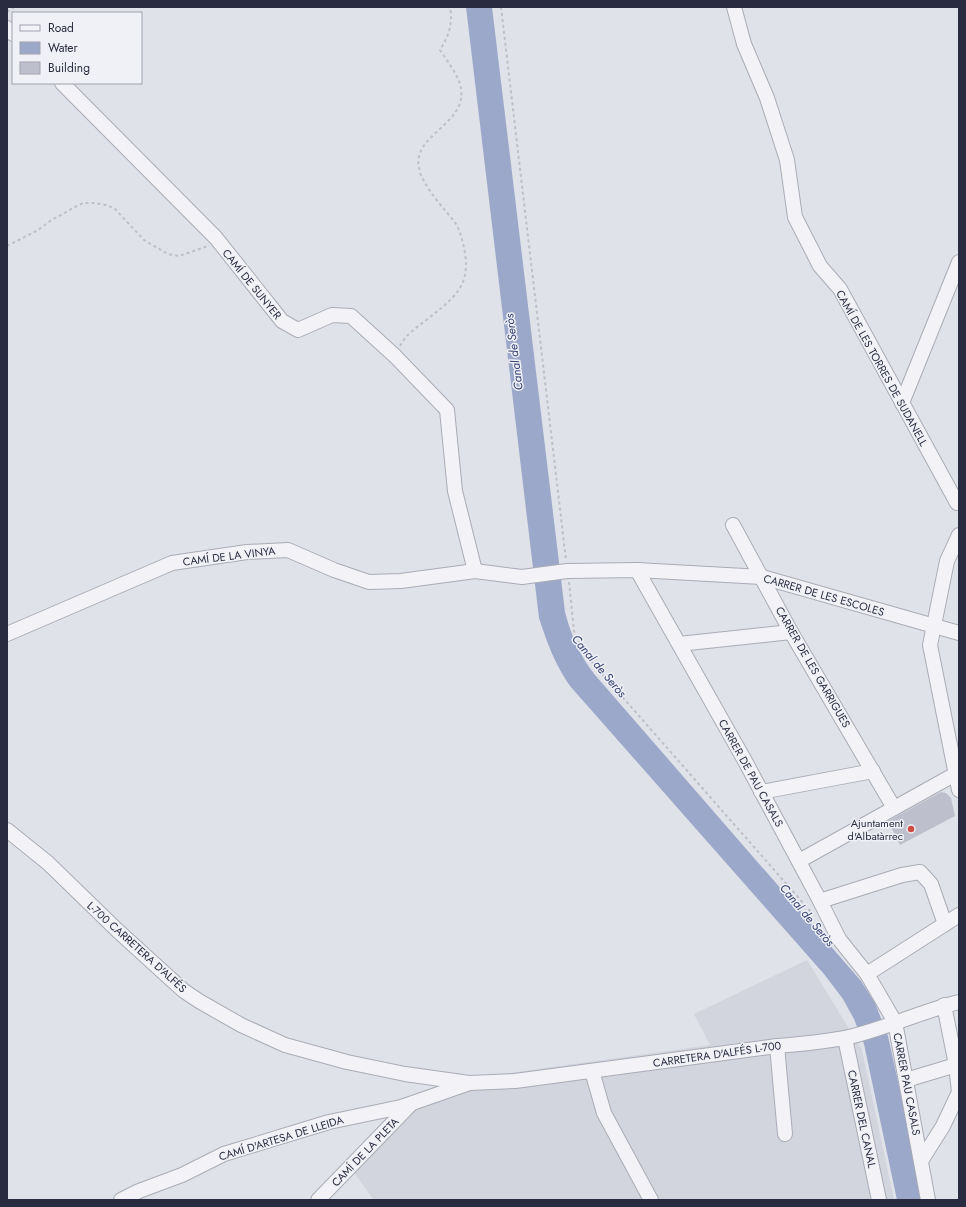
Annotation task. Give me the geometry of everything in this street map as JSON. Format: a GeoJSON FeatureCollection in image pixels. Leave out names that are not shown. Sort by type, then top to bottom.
{"type":"FeatureCollection","features":[{"type":"Feature","properties":{"kind":"street","name":"CAMÍ DE LES TORRES DE SUDANELL"},"geometry":{"type":"LineString","coordinates":[[734,7],[744,44],[766,98],[787,160],[795,217],[820,266],[840,289],[958,503]]}},
{"type":"Feature","properties":{"kind":"street","name":"CAMÍ DE SUNYER"},"geometry":{"type":"LineString","coordinates":[[63,84],[219,242],[282,321],[298,330],[332,315],[351,316],[395,356],[447,410],[455,491],[475,571]]}},
{"type":"Feature","properties":{"kind":"street"},"geometry":{"type":"LineString","coordinates":[[902,403],[959,262]]}},
{"type":"Feature","properties":{"kind":"street","name":"CARRER DE LES GARRIGUES"},"geometry":{"type":"LineString","coordinates":[[733,525],[791,632],[894,808]]}},
{"type":"Feature","properties":{"kind":"street"},"geometry":{"type":"LineString","coordinates":[[958,541],[947,561],[930,645],[957,773],[959,790]]}},
{"type":"Feature","properties":{"kind":"street","name":"CAMÍ DE LA VINYA"},"geometry":{"type":"LineString","coordinates":[[7,634],[172,563],[247,552],[288,550],[334,570],[369,582],[401,581],[475,571],[522,577],[530,576]]}},
{"type":"Feature","properties":{"kind":"street","name":"CARRER DE LES ESCOLES"},"geometry":{"type":"LineString","coordinates":[[530,576],[567,571],[637,570],[762,577],[959,633]]}},
{"type":"Feature","properties":{"kind":"street","name":"CARRER DE PAU CASALS"},"geometry":{"type":"LineString","coordinates":[[637,570],[799,861],[839,939],[867,974]]}},
{"type":"Feature","properties":{"kind":"street"},"geometry":{"type":"LineString","coordinates":[[679,644],[791,632]]}},
{"type":"Feature","properties":{"kind":"street"},"geometry":{"type":"LineString","coordinates":[[761,792],[873,771]]}},
{"type":"Feature","properties":{"kind":"street"},"geometry":{"type":"LineString","coordinates":[[799,861],[957,773]]}},
{"type":"Feature","properties":{"kind":"street","name":"L-700 CARRETERA D'ALFÉS"},"geometry":{"type":"LineString","coordinates":[[7,830],[48,863],[118,931],[184,991],[241,1025],[285,1045],[347,1062],[405,1074],[469,1083]]}},
{"type":"Feature","properties":{"kind":"street"},"geometry":{"type":"LineString","coordinates":[[820,901],[902,875],[920,872],[931,884],[945,924]]}},
{"type":"Feature","properties":{"kind":"street"},"geometry":{"type":"LineString","coordinates":[[867,974],[959,916]]}},
{"type":"Feature","properties":{"kind":"street","name":"CARRER PAU CASALS"},"geometry":{"type":"LineString","coordinates":[[867,974],[895,1022],[928,1200]]}},
{"type":"Feature","properties":{"kind":"street","name":"CARRETERA D'ALFÉS L-700"},"geometry":{"type":"LineString","coordinates":[[469,1083],[515,1081],[850,1037],[944,1005],[959,1002]]}},
{"type":"Feature","properties":{"kind":"street"},"geometry":{"type":"LineString","coordinates":[[921,1161],[943,1126],[959,1092],[956,1065],[944,1005]]}},
{"type":"Feature","properties":{"kind":"street","name":"CARRER DEL CANAL"},"geometry":{"type":"LineString","coordinates":[[850,1037],[879,1200]]}},
{"type":"Feature","properties":{"kind":"street"},"geometry":{"type":"LineString","coordinates":[[777,1046],[785,1134]]}},
{"type":"Feature","properties":{"kind":"street"},"geometry":{"type":"LineString","coordinates":[[906,1080],[956,1065]]}},
{"type":"Feature","properties":{"kind":"street"},"geometry":{"type":"LineString","coordinates":[[592,1071],[604,1113],[651,1200]]}},
{"type":"Feature","properties":{"kind":"street","name":"CAMÍ D'ARTESA DE LLEIDA"},"geometry":{"type":"LineString","coordinates":[[121,1200],[139,1191],[182,1175],[224,1154],[329,1122],[401,1107],[469,1083]]}},
{"type":"Feature","properties":{"kind":"street","name":"CAMÍ DE LA PLETA"},"geometry":{"type":"LineString","coordinates":[[318,1200],[411,1104]]}},
{"type":"Feature","properties":{"kind":"path"},"geometry":{"type":"LineString","coordinates":[[7,12],[14,7]]}},
{"type":"Feature","properties":{"kind":"path"},"geometry":{"type":"LineString","coordinates":[[395,356],[402,342],[413,330],[447,303],[457,293],[465,278],[466,262],[460,231],[422,177],[418,162],[420,153],[426,143],[455,115],[461,101],[461,86],[440,50],[446,42],[451,27],[452,15],[450,7]]}},
{"type":"Feature","properties":{"kind":"path"},"geometry":{"type":"LineString","coordinates":[[501,7],[574,631],[583,652],[811,912]]}},
{"type":"Feature","properties":{"kind":"path"},"geometry":{"type":"LineString","coordinates":[[7,246],[38,230],[50,221],[83,203],[107,205],[115,209],[144,240],[168,254],[179,256],[219,242]]}},
{"type":"Feature","properties":{"kind":"shaded area"},"geometry":{"type":"Polygon","coordinates":[[[807,960],[862,1050],[894,1200],[374,1200],[352,1170],[419,1106],[475,1078],[710,1045],[694,1014],[807,960]]]}},
{"type":"Feature","properties":{"kind":"water","name":"Canal de Seròs"},"geometry":{"type":"Polygon","coordinates":[[[466,7],[492,7],[565,612],[573,637],[580,653],[595,675],[861,981],[875,1003],[888,1036],[924,1200],[897,1200],[864,1044],[854,1019],[843,999],[824,974],[570,686],[549,645],[539,618],[466,7]]]}},
{"type":"Feature","properties":{"kind":"building","name":"Ajuntament d'Albatàrrec"},"geometry":{"type":"Polygon","coordinates":[[[941,792],[946,793],[951,798],[955,816],[900,845],[888,821],[941,792]]]}},
{"type":"Feature","properties":{"kind":"place","name":"Ajuntament d'Albatàrrec"},"geometry":{"type":"Point","coordinates":[911,829]}}]}
